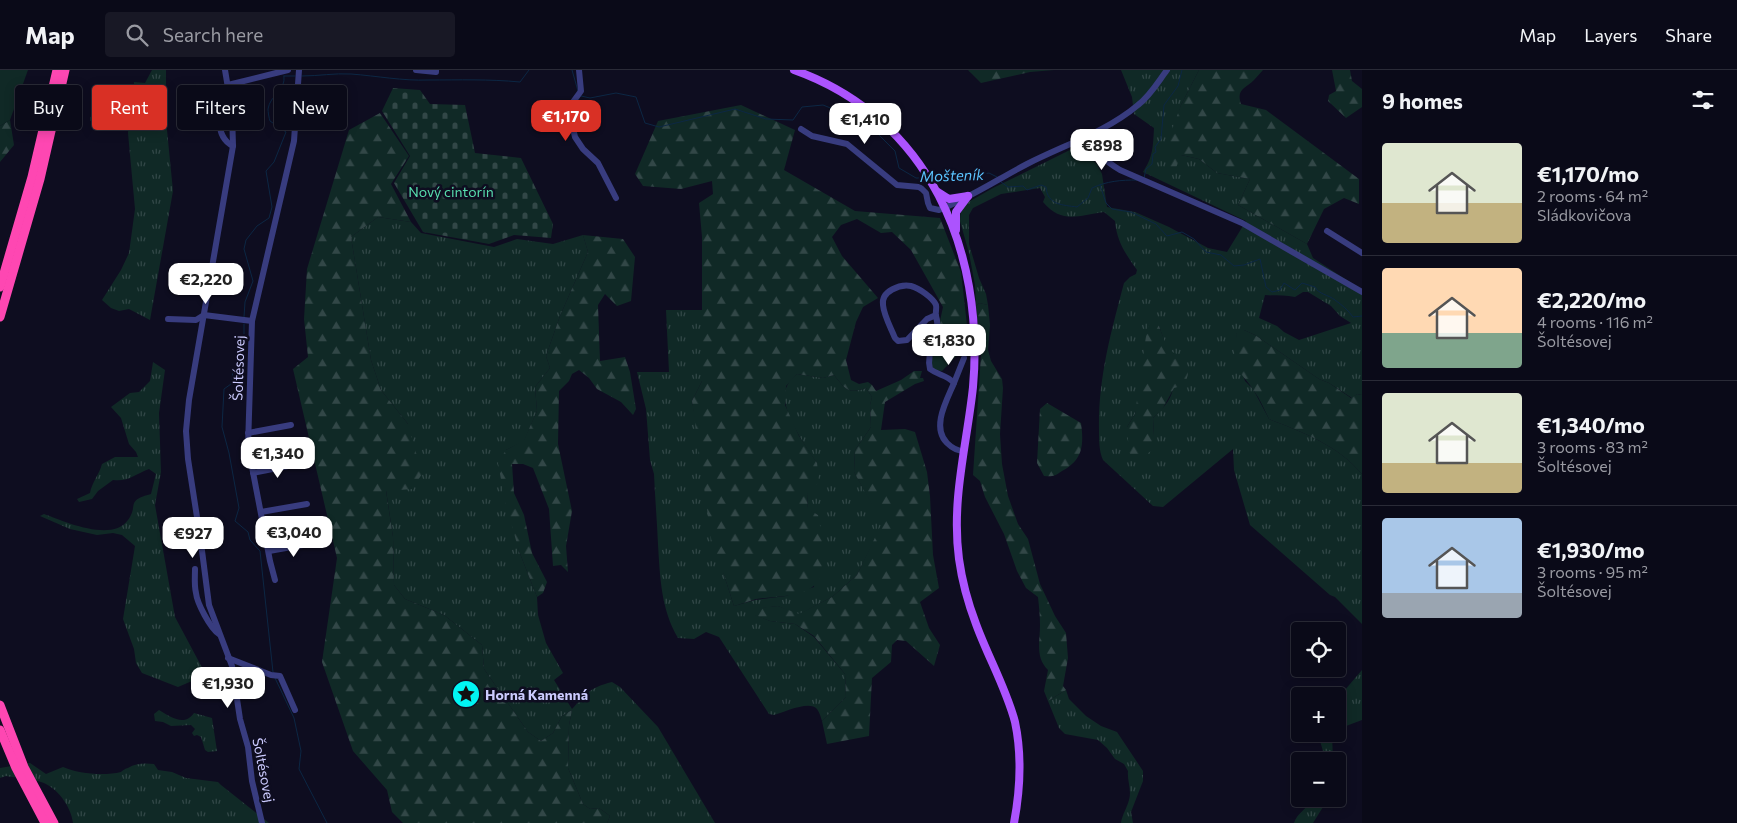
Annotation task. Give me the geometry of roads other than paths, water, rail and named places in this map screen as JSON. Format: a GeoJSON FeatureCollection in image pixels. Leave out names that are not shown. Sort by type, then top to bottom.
{"type":"FeatureCollection","features":[{"type":"Feature","properties":{"kind":"highway"},"geometry":{"type":"LineString","coordinates":[[0,287],[32,177],[57,70]]}},
{"type":"Feature","properties":{"kind":"highway"},"geometry":{"type":"LineString","coordinates":[[0,317],[42,169],[65,70]]}},
{"type":"Feature","properties":{"kind":"highway"},"geometry":{"type":"LineString","coordinates":[[0,706],[13,751]]}},
{"type":"Feature","properties":{"kind":"highway"},"geometry":{"type":"LineString","coordinates":[[0,730],[13,751],[44,814],[54,823]]}},
{"type":"Feature","properties":{"kind":"highway"},"geometry":{"type":"LineString","coordinates":[[44,814],[44,823]]}},
{"type":"Feature","properties":{"kind":"main road"},"geometry":{"type":"LineString","coordinates":[[794,70],[826,84],[871,113],[905,146],[928,177],[956,234],[972,301],[974,329],[973,385],[956,515],[959,561],[966,598],[998,674],[1015,723],[1020,758],[1014,823]]}},
{"type":"Feature","properties":{"kind":"main road"},"geometry":{"type":"LineString","coordinates":[[936,191],[949,199],[968,196]]}},
{"type":"Feature","properties":{"kind":"main road"},"geometry":{"type":"LineString","coordinates":[[956,234],[956,212],[968,196]]}},
{"type":"Feature","properties":{"kind":"street","name":"Šoltésovej"},"geometry":{"type":"LineString","coordinates":[[225,70],[228,85]]}},
{"type":"Feature","properties":{"kind":"street","name":"Šoltésovej"},"geometry":{"type":"LineString","coordinates":[[275,580],[248,446],[247,320],[294,141],[299,70]]}},
{"type":"Feature","properties":{"kind":"street"},"geometry":{"type":"LineString","coordinates":[[416,70],[436,72],[436,70]]}},
{"type":"Feature","properties":{"kind":"street"},"geometry":{"type":"LineString","coordinates":[[578,70],[582,91],[573,102],[572,124],[576,137],[583,149],[598,163],[616,198]]}},
{"type":"Feature","properties":{"kind":"street"},"geometry":{"type":"LineString","coordinates":[[801,129],[812,136],[847,144],[897,185],[919,187],[922,189],[926,193],[930,208],[939,210],[1026,164],[1120,119],[1138,105],[1168,70]]}},
{"type":"Feature","properties":{"kind":"street"},"geometry":{"type":"LineString","coordinates":[[228,85],[283,71]]}},
{"type":"Feature","properties":{"kind":"street"},"geometry":{"type":"LineString","coordinates":[[221,130],[224,140],[233,146]]}},
{"type":"Feature","properties":{"kind":"street","name":"Šoltésovej"},"geometry":{"type":"LineString","coordinates":[[233,130],[233,146],[189,400],[186,431],[188,459],[209,605],[232,666],[240,719],[248,747],[252,781],[262,823]]}},
{"type":"Feature","properties":{"kind":"street"},"geometry":{"type":"LineString","coordinates":[[1089,135],[1097,153],[1104,160],[1143,180],[1242,223],[1362,292]]}},
{"type":"Feature","properties":{"kind":"street"},"geometry":{"type":"LineString","coordinates":[[1327,232],[1362,253]]}},
{"type":"Feature","properties":{"kind":"street"},"geometry":{"type":"LineString","coordinates":[[936,315],[927,319],[907,340],[898,341],[895,338],[882,304],[883,299],[888,292],[906,286],[916,288],[934,302],[939,321],[929,356],[930,369],[936,374],[949,377],[954,383]]}},
{"type":"Feature","properties":{"kind":"street","name":"Šoltésovej"},"geometry":{"type":"LineString","coordinates":[[168,318],[196,320],[204,315],[247,320]]}},
{"type":"Feature","properties":{"kind":"street"},"geometry":{"type":"LineString","coordinates":[[964,358],[944,406],[940,423],[943,439],[952,448],[964,451]]}},
{"type":"Feature","properties":{"kind":"street"},"geometry":{"type":"LineString","coordinates":[[248,433],[291,425]]}},
{"type":"Feature","properties":{"kind":"street"},"geometry":{"type":"LineString","coordinates":[[253,473],[298,464]]}},
{"type":"Feature","properties":{"kind":"street"},"geometry":{"type":"LineString","coordinates":[[261,512],[307,504]]}},
{"type":"Feature","properties":{"kind":"street"},"geometry":{"type":"LineString","coordinates":[[269,552],[314,543]]}},
{"type":"Feature","properties":{"kind":"street","name":"Šoltésovej"},"geometry":{"type":"LineString","coordinates":[[195,569],[196,594],[209,623],[220,634]]}},
{"type":"Feature","properties":{"kind":"street"},"geometry":{"type":"LineString","coordinates":[[228,658],[280,676],[295,710]]}},
{"type":"Feature","properties":{"kind":"waterway","name":"Mošteník"},"geometry":{"type":"LineString","coordinates":[[302,76],[345,74],[409,80],[520,82],[529,70]]}},
{"type":"Feature","properties":{"kind":"waterway","name":"Mošteník"},"geometry":{"type":"LineString","coordinates":[[572,70],[578,91]]}},
{"type":"Feature","properties":{"kind":"waterway"},"geometry":{"type":"LineString","coordinates":[[1144,178],[1146,169],[1152,164],[1153,154],[1156,152],[1155,147],[1161,139],[1164,105],[1178,86],[1182,70]]}},
{"type":"Feature","properties":{"kind":"waterway","name":"Mošteník"},"geometry":{"type":"LineString","coordinates":[[284,76],[295,76]]}},
{"type":"Feature","properties":{"kind":"waterway"},"geometry":{"type":"LineString","coordinates":[[244,317],[245,302],[253,281],[244,249],[246,240],[257,226],[269,218],[272,207],[266,171],[274,162],[286,132],[270,121],[268,109],[269,104],[283,86],[284,76]]}},
{"type":"Feature","properties":{"kind":"waterway","name":"Mošteník"},"geometry":{"type":"LineString","coordinates":[[581,96],[590,98],[616,93],[636,97],[645,123],[659,127],[735,109],[766,119],[793,120],[802,107],[823,105],[858,119],[873,129],[895,151],[899,168],[916,178],[922,178]]}},
{"type":"Feature","properties":{"kind":"waterway","name":"Mošteník"},"geometry":{"type":"LineString","coordinates":[[931,177],[959,172],[971,176],[989,173],[997,177]]}},
{"type":"Feature","properties":{"kind":"waterway","name":"Mošteník"},"geometry":{"type":"LineString","coordinates":[[1001,182],[1008,187],[1023,186],[1027,190],[1041,185],[1046,187],[1047,193],[1053,201],[1061,205],[1077,207],[1088,198],[1092,188],[1114,181],[1137,180]]}},
{"type":"Feature","properties":{"kind":"waterway","name":"Mošteník"},"geometry":{"type":"LineString","coordinates":[[1100,185],[1106,203],[1112,209],[1131,212],[1156,224],[1167,236],[1182,232],[1194,239],[1206,252],[1221,255],[1234,266],[1244,265],[1260,259],[1266,287],[1272,292],[1280,290],[1284,283],[1295,290],[1302,283],[1315,287],[1333,298],[1353,317],[1362,316]]}},
{"type":"Feature","properties":{"kind":"waterway"},"geometry":{"type":"LineString","coordinates":[[244,324],[244,354],[233,372],[231,384],[224,389],[222,427],[229,453],[239,508],[235,521],[248,532],[250,540],[260,551],[273,672]]}},
{"type":"Feature","properties":{"kind":"waterway"},"geometry":{"type":"LineString","coordinates":[[275,678],[294,718],[301,751],[299,769],[327,823]]}},
{"type":"Feature","properties":{"kind":"place","name":"Horná Kamenná"},"geometry":{"type":"Point","coordinates":[466,694]}},
{"type":"Feature","properties":{"kind":"park label","name":"Nový cintorín"},"geometry":{"type":"Point","coordinates":[451,191]}}]}
